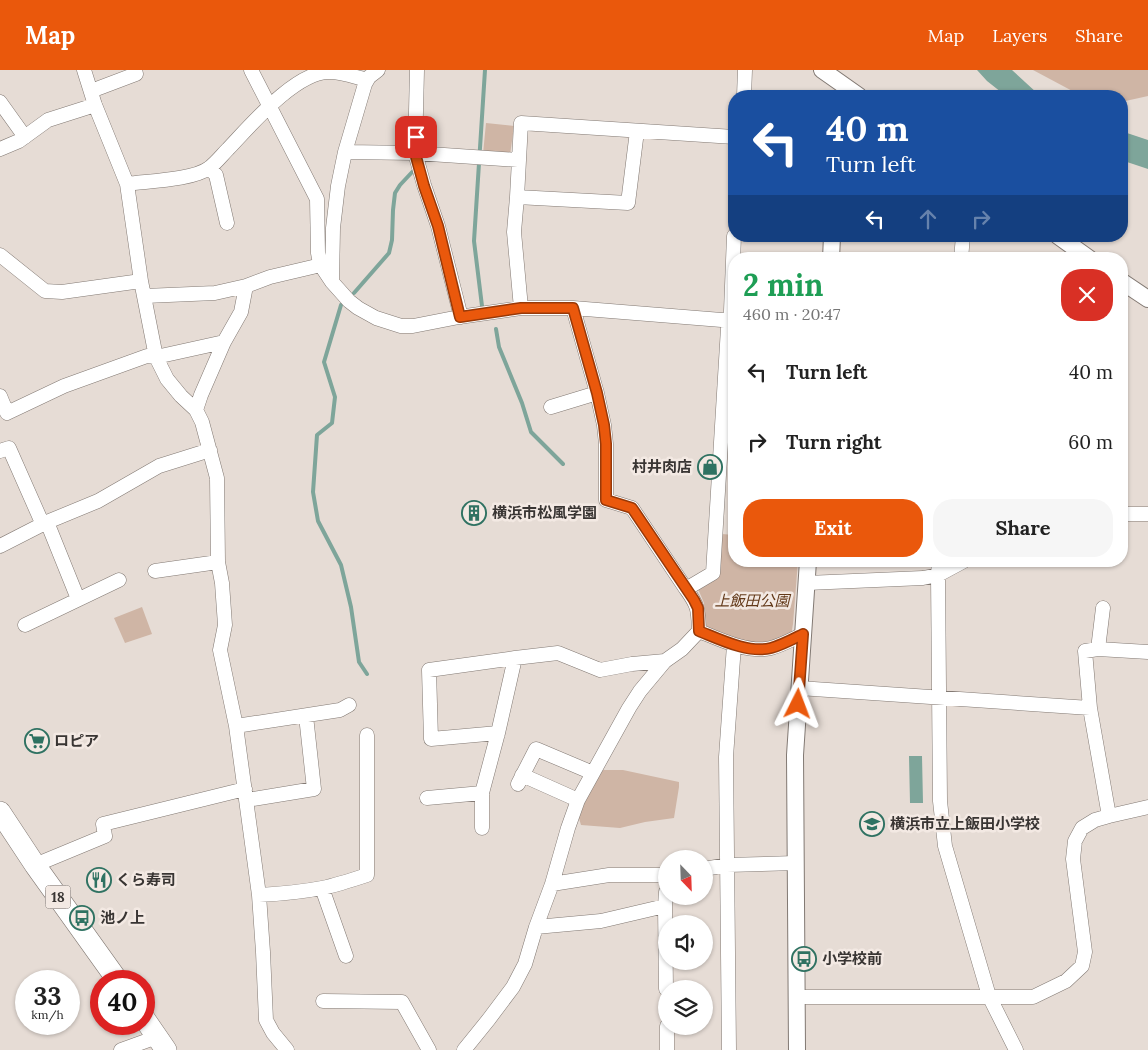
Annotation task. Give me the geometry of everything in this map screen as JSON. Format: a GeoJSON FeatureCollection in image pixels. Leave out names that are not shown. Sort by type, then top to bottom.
{"type":"FeatureCollection","features":[{"type":"Feature","properties":{"kind":"main road","name":"18"},"geometry":{"type":"LineString","coordinates":[[0,812],[35,865],[110,970]]}},
{"type":"Feature","properties":{"kind":"street"},"geometry":{"type":"LineString","coordinates":[[84,70],[127,184],[141,281],[156,356],[167,379],[196,410],[202,422],[217,478],[218,562],[222,583],[225,625],[220,650],[236,726],[259,895],[266,1020],[273,1033],[287,1050]]}},
{"type":"Feature","properties":{"kind":"street"},"geometry":{"type":"LineString","coordinates":[[0,149],[19,141],[48,120],[136,74],[134,70]]}},
{"type":"Feature","properties":{"kind":"street"},"geometry":{"type":"LineString","coordinates":[[250,70],[317,199],[318,258],[321,266],[349,301],[376,318],[401,326],[413,326],[521,308],[573,308],[728,321]]}},
{"type":"Feature","properties":{"kind":"street"},"geometry":{"type":"LineString","coordinates":[[332,282],[333,228],[338,186],[345,152],[365,84],[369,77],[378,70]]}},
{"type":"Feature","properties":{"kind":"street"},"geometry":{"type":"LineString","coordinates":[[417,70],[415,153],[438,226],[460,317]]}},
{"type":"Feature","properties":{"kind":"street"},"geometry":{"type":"LineString","coordinates":[[744,90],[745,70]]}},
{"type":"Feature","properties":{"kind":"street"},"geometry":{"type":"LineString","coordinates":[[822,70],[843,90]]}},
{"type":"Feature","properties":{"kind":"street"},"geometry":{"type":"LineString","coordinates":[[127,184],[190,176],[209,168],[269,106],[296,85],[318,74],[338,73],[367,80]]}},
{"type":"Feature","properties":{"kind":"street"},"geometry":{"type":"LineString","coordinates":[[0,102],[25,137]]}},
{"type":"Feature","properties":{"kind":"street"},"geometry":{"type":"LineString","coordinates":[[521,308],[514,232],[520,123],[728,137]]}},
{"type":"Feature","properties":{"kind":"street"},"geometry":{"type":"LineString","coordinates":[[517,197],[628,203],[637,131]]}},
{"type":"Feature","properties":{"kind":"street"},"geometry":{"type":"LineString","coordinates":[[345,152],[415,153],[518,160]]}},
{"type":"Feature","properties":{"kind":"street"},"geometry":{"type":"LineString","coordinates":[[209,168],[216,175],[227,224]]}},
{"type":"Feature","properties":{"kind":"street"},"geometry":{"type":"LineString","coordinates":[[1066,242],[1080,252]]}},
{"type":"Feature","properties":{"kind":"street"},"geometry":{"type":"LineString","coordinates":[[0,255],[45,291],[62,292],[141,281]]}},
{"type":"Feature","properties":{"kind":"street"},"geometry":{"type":"LineString","coordinates":[[145,296],[215,294],[246,286],[270,277],[321,266]]}},
{"type":"Feature","properties":{"kind":"street"},"geometry":{"type":"LineString","coordinates":[[196,410],[224,342],[241,312],[246,286]]}},
{"type":"Feature","properties":{"kind":"street"},"geometry":{"type":"LineString","coordinates":[[1128,286],[1148,299]]}},
{"type":"Feature","properties":{"kind":"street"},"geometry":{"type":"LineString","coordinates":[[464,1050],[513,987],[525,964],[578,800],[629,708],[640,691],[666,661],[682,649],[699,631],[698,608],[694,600],[632,508],[606,500],[604,425],[573,308]]}},
{"type":"Feature","properties":{"kind":"street"},"geometry":{"type":"LineString","coordinates":[[686,589],[713,573],[728,328]]}},
{"type":"Feature","properties":{"kind":"street"},"geometry":{"type":"LineString","coordinates":[[0,396],[7,413],[64,386],[147,356],[156,356],[224,342]]}},
{"type":"Feature","properties":{"kind":"street"},"geometry":{"type":"LineString","coordinates":[[551,408],[597,393]]}},
{"type":"Feature","properties":{"kind":"street"},"geometry":{"type":"LineString","coordinates":[[0,451],[9,448],[45,523],[78,599]]}},
{"type":"Feature","properties":{"kind":"street"},"geometry":{"type":"LineString","coordinates":[[0,546],[45,523],[98,501],[159,466],[210,450]]}},
{"type":"Feature","properties":{"kind":"street"},"geometry":{"type":"LineString","coordinates":[[1128,514],[1148,514]]}},
{"type":"Feature","properties":{"kind":"street"},"geometry":{"type":"LineString","coordinates":[[155,571],[218,562]]}},
{"type":"Feature","properties":{"kind":"street"},"geometry":{"type":"LineString","coordinates":[[797,1050],[795,755],[808,567]]}},
{"type":"Feature","properties":{"kind":"street"},"geometry":{"type":"LineString","coordinates":[[807,583],[923,578],[939,568]]}},
{"type":"Feature","properties":{"kind":"street"},"geometry":{"type":"LineString","coordinates":[[939,568],[940,801],[945,846],[989,996],[1016,1050]]}},
{"type":"Feature","properties":{"kind":"street"},"geometry":{"type":"LineString","coordinates":[[25,625],[119,580]]}},
{"type":"Feature","properties":{"kind":"street"},"geometry":{"type":"LineString","coordinates":[[1098,649],[1103,608]]}},
{"type":"Feature","properties":{"kind":"street"},"geometry":{"type":"LineString","coordinates":[[699,631],[754,649],[769,649],[803,634]]}},
{"type":"Feature","properties":{"kind":"street"},"geometry":{"type":"LineString","coordinates":[[729,1050],[726,757],[734,644]]}},
{"type":"Feature","properties":{"kind":"street"},"geometry":{"type":"LineString","coordinates":[[1109,816],[1090,708],[1085,651],[1098,649],[1148,652]]}},
{"type":"Feature","properties":{"kind":"street"},"geometry":{"type":"LineString","coordinates":[[498,733],[431,739],[429,670],[558,653],[600,670],[632,664],[666,661]]}},
{"type":"Feature","properties":{"kind":"street"},"geometry":{"type":"LineString","coordinates":[[482,828],[482,793],[515,658]]}},
{"type":"Feature","properties":{"kind":"street"},"geometry":{"type":"LineString","coordinates":[[799,688],[1090,708]]}},
{"type":"Feature","properties":{"kind":"street"},"geometry":{"type":"LineString","coordinates":[[236,726],[340,710],[349,705]]}},
{"type":"Feature","properties":{"kind":"street"},"geometry":{"type":"LineString","coordinates":[[35,865],[105,836],[103,824],[246,794],[314,789],[306,716]]}},
{"type":"Feature","properties":{"kind":"street"},"geometry":{"type":"LineString","coordinates":[[259,895],[322,888],[368,874],[368,735]]}},
{"type":"Feature","properties":{"kind":"street"},"geometry":{"type":"LineString","coordinates":[[578,800],[520,780],[536,749],[593,773]]}},
{"type":"Feature","properties":{"kind":"street"},"geometry":{"type":"LineString","coordinates":[[427,798],[482,793]]}},
{"type":"Feature","properties":{"kind":"street"},"geometry":{"type":"LineString","coordinates":[[797,997],[1033,997],[1066,980],[1082,966],[1085,952],[1073,859],[1075,841],[1082,828],[1095,820],[1148,807]]}},
{"type":"Feature","properties":{"kind":"street"},"geometry":{"type":"LineString","coordinates":[[713,867],[727,865],[796,863]]}},
{"type":"Feature","properties":{"kind":"street"},"geometry":{"type":"LineString","coordinates":[[552,884],[609,875],[658,875]]}},
{"type":"Feature","properties":{"kind":"street"},"geometry":{"type":"LineString","coordinates":[[322,888],[346,956]]}},
{"type":"Feature","properties":{"kind":"street"},"geometry":{"type":"LineString","coordinates":[[536,927],[601,921],[658,902]]}},
{"type":"Feature","properties":{"kind":"street"},"geometry":{"type":"LineString","coordinates":[[666,905],[666,980]]}},
{"type":"Feature","properties":{"kind":"street"},"geometry":{"type":"LineString","coordinates":[[324,1001],[402,1002],[429,1050]]}},
{"type":"Feature","properties":{"kind":"street"},"geometry":{"type":"LineString","coordinates":[[667,1035],[667,1050]]}},
{"type":"Feature","properties":{"kind":"street"},"geometry":{"type":"LineString","coordinates":[[121,1050],[162,1043]]}},
{"type":"Feature","properties":{"kind":"green space"},"geometry":{"type":"Polygon","coordinates":[[[1033,70],[1148,70],[1148,96],[1128,100],[1128,90],[1070,90],[1033,70]]]}},
{"type":"Feature","properties":{"kind":"green space"},"geometry":{"type":"Polygon","coordinates":[[[486,123],[514,126],[510,155],[483,154],[486,123]]]}},
{"type":"Feature","properties":{"kind":"green space","name":"上飯田公園"},"geometry":{"type":"Polygon","coordinates":[[[722,534],[728,534],[728,567],[798,567],[791,636],[777,641],[760,643],[736,639],[705,628],[704,603],[698,589],[720,575],[722,534]]]}},
{"type":"Feature","properties":{"kind":"green space"},"geometry":{"type":"Polygon","coordinates":[[[142,607],[152,634],[125,643],[114,618],[142,607]]]}},
{"type":"Feature","properties":{"kind":"green space"},"geometry":{"type":"Polygon","coordinates":[[[601,770],[623,770],[679,782],[674,818],[620,828],[581,825],[578,815],[601,770]]]}},
{"type":"Feature","properties":{"kind":"water"},"geometry":{"type":"Polygon","coordinates":[[[977,70],[1012,70],[1034,90],[998,90],[977,70]]]}},
{"type":"Feature","properties":{"kind":"water"},"geometry":{"type":"Polygon","coordinates":[[[1128,133],[1148,140],[1148,169],[1128,162],[1128,133]]]}},
{"type":"Feature","properties":{"kind":"water"},"geometry":{"type":"Polygon","coordinates":[[[909,756],[922,756],[923,803],[910,803],[909,756]]]}},
{"type":"Feature","properties":{"kind":"waterway"},"geometry":{"type":"LineString","coordinates":[[482,306],[474,241],[485,70]]}},
{"type":"Feature","properties":{"kind":"waterway"},"geometry":{"type":"LineString","coordinates":[[354,293],[389,253],[392,240],[395,193],[415,169]]}},
{"type":"Feature","properties":{"kind":"waterway"},"geometry":{"type":"LineString","coordinates":[[341,305],[324,362],[335,397],[332,423],[317,435],[313,492],[318,521],[341,565],[351,607],[359,662],[367,674]]}},
{"type":"Feature","properties":{"kind":"waterway"},"geometry":{"type":"LineString","coordinates":[[496,329],[499,347],[522,403],[531,432],[563,464]]}},
{"type":"Feature","properties":{"kind":"place","name":"村井肉店"},"geometry":{"type":"Point","coordinates":[710,467]}},
{"type":"Feature","properties":{"kind":"place","name":"横浜市松風学園"},"geometry":{"type":"Point","coordinates":[474,513]}},
{"type":"Feature","properties":{"kind":"place","name":"ロピア"},"geometry":{"type":"Point","coordinates":[37,741]}},
{"type":"Feature","properties":{"kind":"place","name":"横浜市立上飯田小学校"},"geometry":{"type":"Point","coordinates":[872,824]}},
{"type":"Feature","properties":{"kind":"place","name":"くら寿司"},"geometry":{"type":"Point","coordinates":[99,880]}},
{"type":"Feature","properties":{"kind":"place","name":"池ノ上"},"geometry":{"type":"Point","coordinates":[82,918]}},
{"type":"Feature","properties":{"kind":"place","name":"小学校前"},"geometry":{"type":"Point","coordinates":[804,959]}},
{"type":"Feature","properties":{"kind":"route"},"geometry":{"type":"LineString","coordinates":[[416,137],[415,153],[438,226],[460,317],[521,308],[573,308],[604,425],[606,500],[632,508],[694,600],[698,608],[699,631],[754,649],[769,649],[803,634],[798,704]]}}]}
